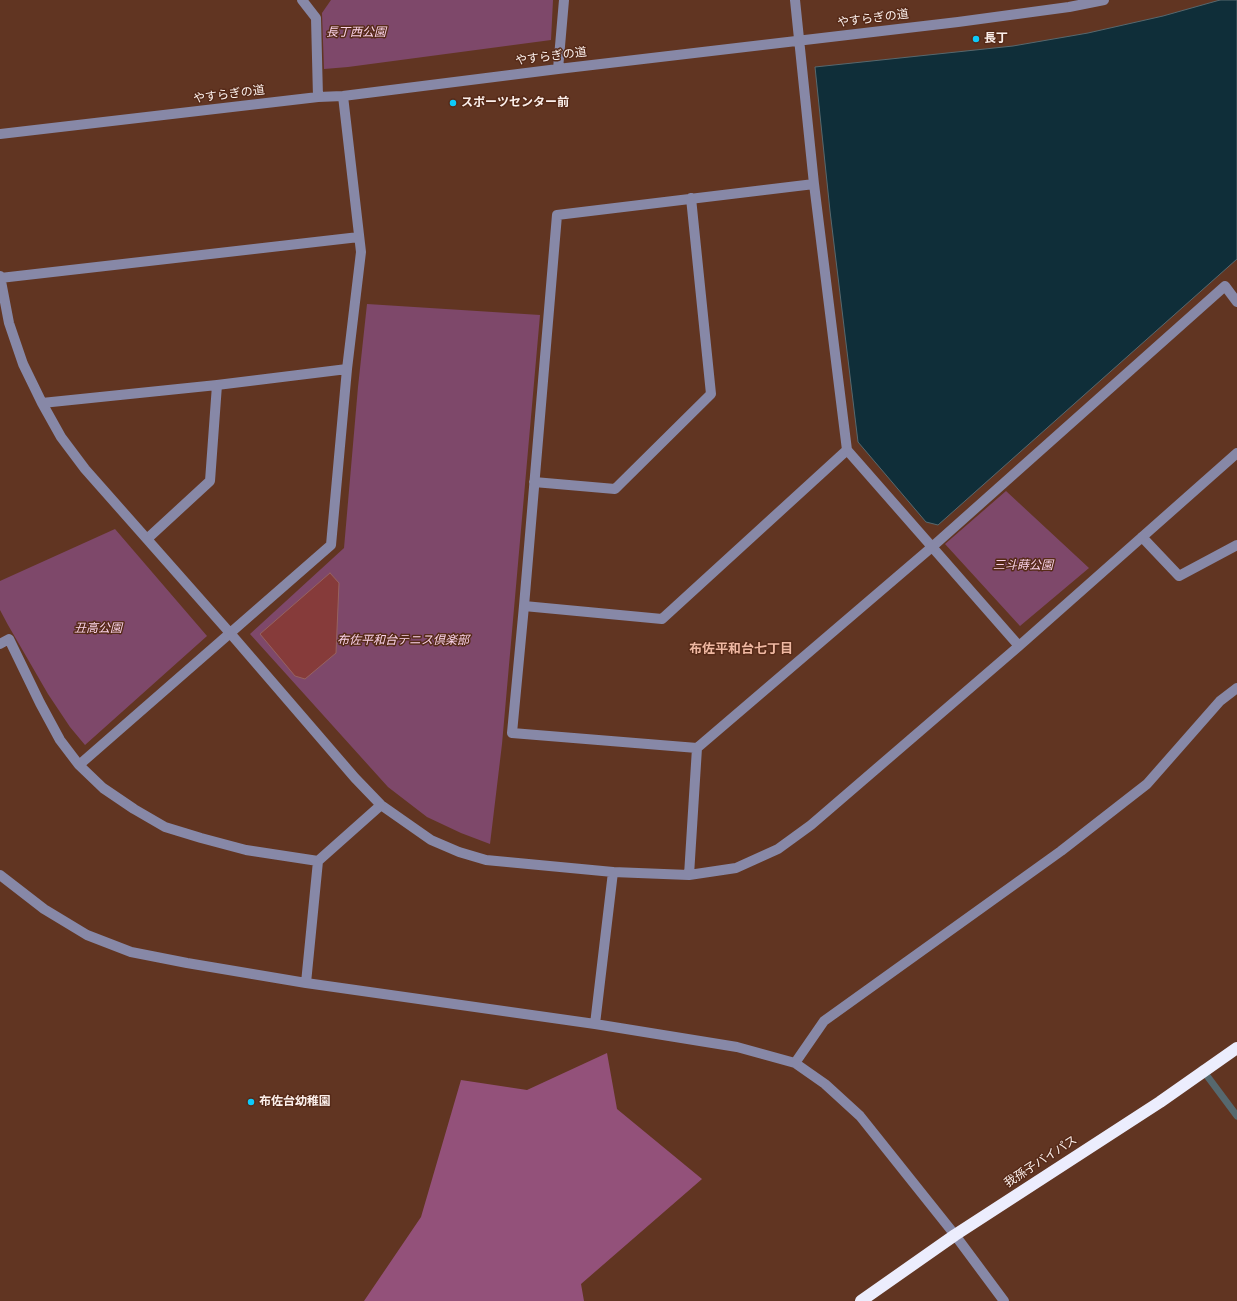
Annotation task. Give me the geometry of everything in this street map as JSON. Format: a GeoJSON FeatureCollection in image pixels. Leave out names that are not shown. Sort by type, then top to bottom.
{"type":"FeatureCollection","features":[{"type":"Feature","properties":{"kind":"highway","name":"我孫子バイパス"},"geometry":{"type":"LineString","coordinates":[[861,1301],[954,1235],[1160,1102],[1237,1048]]}},
{"type":"Feature","properties":{"kind":"street"},"geometry":{"type":"LineString","coordinates":[[302,0],[316,18],[318,97]]}},
{"type":"Feature","properties":{"kind":"street"},"geometry":{"type":"LineString","coordinates":[[558,69],[564,0]]}},
{"type":"Feature","properties":{"kind":"street"},"geometry":{"type":"LineString","coordinates":[[795,0],[814,184],[847,450],[1019,646]]}},
{"type":"Feature","properties":{"kind":"street","name":"やすらぎの道"},"geometry":{"type":"LineString","coordinates":[[0,134],[318,97],[343,96],[965,21],[1069,7],[1104,0]]}},
{"type":"Feature","properties":{"kind":"street"},"geometry":{"type":"LineString","coordinates":[[79,765],[331,544],[361,252],[343,96]]}},
{"type":"Feature","properties":{"kind":"street"},"geometry":{"type":"LineString","coordinates":[[814,184],[557,215],[512,733],[697,748],[932,547],[1225,286],[1237,302]]}},
{"type":"Feature","properties":{"kind":"street"},"geometry":{"type":"LineString","coordinates":[[534,482],[615,489],[711,394],[691,198]]}},
{"type":"Feature","properties":{"kind":"street"},"geometry":{"type":"LineString","coordinates":[[360,237],[0,277],[9,323],[23,364],[61,437],[85,469],[230,633],[355,778],[381,805],[431,840],[459,852],[486,860],[613,872],[689,875],[736,868],[778,849],[811,825],[1019,646],[1237,453]]}},
{"type":"Feature","properties":{"kind":"street"},"geometry":{"type":"LineString","coordinates":[[42,403],[348,370]]}},
{"type":"Feature","properties":{"kind":"street"},"geometry":{"type":"LineString","coordinates":[[147,539],[210,481],[217,385]]}},
{"type":"Feature","properties":{"kind":"street"},"geometry":{"type":"LineString","coordinates":[[524,606],[662,620],[847,450]]}},
{"type":"Feature","properties":{"kind":"street"},"geometry":{"type":"LineString","coordinates":[[1142,537],[1179,576],[1237,545]]}},
{"type":"Feature","properties":{"kind":"street"},"geometry":{"type":"LineString","coordinates":[[0,644],[9,639],[40,704],[60,740],[79,765],[103,788],[134,810],[165,826],[201,838],[246,850],[318,861]]}},
{"type":"Feature","properties":{"kind":"street"},"geometry":{"type":"LineString","coordinates":[[795,1062],[824,1021],[1061,851],[1147,784],[1220,701],[1237,688]]}},
{"type":"Feature","properties":{"kind":"street"},"geometry":{"type":"LineString","coordinates":[[689,875],[697,748]]}},
{"type":"Feature","properties":{"kind":"street"},"geometry":{"type":"LineString","coordinates":[[306,983],[318,861],[381,805]]}},
{"type":"Feature","properties":{"kind":"street"},"geometry":{"type":"LineString","coordinates":[[595,1024],[613,872]]}},
{"type":"Feature","properties":{"kind":"street"},"geometry":{"type":"LineString","coordinates":[[0,875],[44,909],[87,935],[131,952],[306,983],[595,1024],[737,1047],[795,1062],[825,1084],[860,1116],[1004,1301]]}},
{"type":"Feature","properties":{"kind":"green space","name":"長丁西公園"},"geometry":{"type":"Polygon","coordinates":[[[331,0],[553,0],[551,40],[324,69],[322,13],[331,0]]]}},
{"type":"Feature","properties":{"kind":"green space","name":"布佐平和台テニス倶楽部"},"geometry":{"type":"Polygon","coordinates":[[[367,304],[540,315],[502,744],[490,844],[461,833],[427,817],[388,787],[250,634],[344,548],[367,304]]]}},
{"type":"Feature","properties":{"kind":"green space","name":"三斗蒔公園"},"geometry":{"type":"Polygon","coordinates":[[[1006,491],[1089,568],[1020,626],[945,544],[1006,491]]]}},
{"type":"Feature","properties":{"kind":"green space","name":"丑高公園"},"geometry":{"type":"Polygon","coordinates":[[[115,529],[207,636],[85,745],[70,727],[48,694],[0,610],[0,581],[115,529]]]}},
{"type":"Feature","properties":{"kind":"shaded area"},"geometry":{"type":"Polygon","coordinates":[[[607,1053],[617,1109],[702,1179],[581,1284],[584,1301],[364,1301],[421,1217],[461,1080],[527,1090],[607,1053]]]}},
{"type":"Feature","properties":{"kind":"water"},"geometry":{"type":"Polygon","coordinates":[[[1220,0],[1237,0],[1237,259],[938,525],[926,522],[858,442],[830,211],[815,67],[1013,46],[1088,33],[1163,16],[1220,0]]]}},
{"type":"Feature","properties":{"kind":"building"},"geometry":{"type":"Polygon","coordinates":[[[330,573],[339,583],[336,653],[305,679],[295,676],[260,634],[330,573]]]}},
{"type":"Feature","properties":{"kind":"waterway"},"geometry":{"type":"LineString","coordinates":[[1202,1069],[1237,1116]]}},
{"type":"Feature","properties":{"kind":"place","name":"長丁"},"geometry":{"type":"Point","coordinates":[976,39]}},
{"type":"Feature","properties":{"kind":"place","name":"スポーツセンター前"},"geometry":{"type":"Point","coordinates":[453,103]}},
{"type":"Feature","properties":{"kind":"place","name":"布佐台幼稚園"},"geometry":{"type":"Point","coordinates":[251,1102]}},
{"type":"Feature","properties":{"kind":"district","name":"布佐平和台七丁目"},"geometry":{"type":"Point","coordinates":[741,650]}}]}
